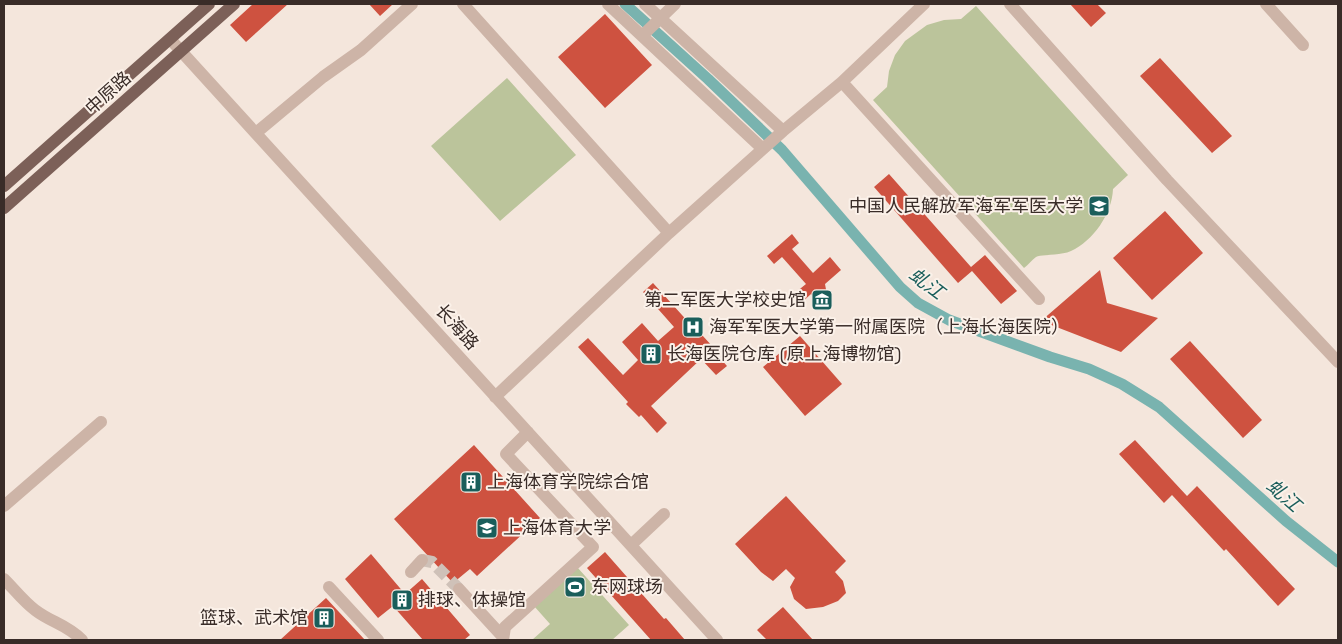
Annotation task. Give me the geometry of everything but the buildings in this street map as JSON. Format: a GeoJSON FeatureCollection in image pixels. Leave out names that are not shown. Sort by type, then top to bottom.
{"type":"FeatureCollection","features":[{"type":"Feature","properties":{"kind":"main road","name":"中原路"},"geometry":{"type":"LineString","coordinates":[[4,186],[209,4]]}},
{"type":"Feature","properties":{"kind":"main road","name":"中原路"},"geometry":{"type":"LineString","coordinates":[[4,208],[234,4]]}},
{"type":"Feature","properties":{"kind":"street"},"geometry":{"type":"LineString","coordinates":[[256,133],[323,77],[361,50],[412,4]]}},
{"type":"Feature","properties":{"kind":"street"},"geometry":{"type":"LineString","coordinates":[[463,4],[670,233]]}},
{"type":"Feature","properties":{"kind":"street"},"geometry":{"type":"LineString","coordinates":[[608,4],[651,27],[781,133]]}},
{"type":"Feature","properties":{"kind":"street"},"geometry":{"type":"LineString","coordinates":[[645,4],[651,27],[765,148]]}},
{"type":"Feature","properties":{"kind":"street"},"geometry":{"type":"LineString","coordinates":[[651,27],[675,4]]}},
{"type":"Feature","properties":{"kind":"street"},"geometry":{"type":"LineString","coordinates":[[495,396],[670,233],[781,133],[842,82],[888,36],[924,4]]}},
{"type":"Feature","properties":{"kind":"street"},"geometry":{"type":"LineString","coordinates":[[1010,4],[1167,180],[1338,362]]}},
{"type":"Feature","properties":{"kind":"street"},"geometry":{"type":"LineString","coordinates":[[1266,4],[1303,45]]}},
{"type":"Feature","properties":{"kind":"street","name":"长海路"},"geometry":{"type":"LineString","coordinates":[[170,39],[717,640]]}},
{"type":"Feature","properties":{"kind":"street"},"geometry":{"type":"LineString","coordinates":[[842,82],[1039,299]]}},
{"type":"Feature","properties":{"kind":"street"},"geometry":{"type":"LineString","coordinates":[[4,506],[102,422]]}},
{"type":"Feature","properties":{"kind":"street"},"geometry":{"type":"LineString","coordinates":[[503,639],[505,627],[593,547],[506,454],[528,432]]}},
{"type":"Feature","properties":{"kind":"street"},"geometry":{"type":"LineString","coordinates":[[631,545],[664,514]]}},
{"type":"Feature","properties":{"kind":"street"},"geometry":{"type":"LineString","coordinates":[[410,572],[422,560]]}},
{"type":"Feature","properties":{"kind":"street"},"geometry":{"type":"LineString","coordinates":[[4,579],[34,610],[73,631],[82,640]]}},
{"type":"Feature","properties":{"kind":"street"},"geometry":{"type":"LineString","coordinates":[[329,587],[378,640]]}},
{"type":"Feature","properties":{"kind":"street"},"geometry":{"type":"LineString","coordinates":[[459,589],[503,639]]}},
{"type":"Feature","properties":{"kind":"green space"},"geometry":{"type":"Polygon","coordinates":[[[976,6],[1128,175],[1113,189],[1112,198],[1105,217],[1087,241],[1067,253],[1036,257],[1024,268],[873,100],[887,87],[889,71],[895,55],[905,41],[927,25],[944,20],[961,19],[976,6]]]}},
{"type":"Feature","properties":{"kind":"green space"},"geometry":{"type":"Polygon","coordinates":[[[507,78],[576,155],[500,221],[431,146],[507,78]]]}},
{"type":"Feature","properties":{"kind":"green space","name":"东网球场"},"geometry":{"type":"Polygon","coordinates":[[[577,567],[629,625],[612,640],[532,640],[550,624],[534,606],[577,567]]]}},
{"type":"Feature","properties":{"kind":"waterway","name":"虬江"},"geometry":{"type":"LineString","coordinates":[[625,4],[708,79],[782,150],[900,287],[918,303],[949,320],[1050,357],[1089,369],[1122,384],[1159,407],[1286,521],[1338,562]]}},
{"type":"Feature","properties":{"kind":"tunnel"},"geometry":{"type":"LineString","coordinates":[[422,560],[432,562],[459,589]]}},
{"type":"Feature","properties":{"kind":"place","name":"中国人民解放军海军军医大学"},"geometry":{"type":"Point","coordinates":[1099,206]}},
{"type":"Feature","properties":{"kind":"place","name":"第二军医大学校史馆"},"geometry":{"type":"Point","coordinates":[822,300]}},
{"type":"Feature","properties":{"kind":"place","name":"海军军医大学第一附属医院（上海长海医院）"},"geometry":{"type":"Point","coordinates":[693,327]}},
{"type":"Feature","properties":{"kind":"place","name":"长海医院仓库 (原上海博物馆)"},"geometry":{"type":"Point","coordinates":[651,354]}},
{"type":"Feature","properties":{"kind":"place","name":"上海体育学院综合馆"},"geometry":{"type":"Point","coordinates":[471,482]}},
{"type":"Feature","properties":{"kind":"place","name":"上海体育大学"},"geometry":{"type":"Point","coordinates":[487,528]}},
{"type":"Feature","properties":{"kind":"place","name":"东网球场"},"geometry":{"type":"Point","coordinates":[575,587]}},
{"type":"Feature","properties":{"kind":"place","name":"排球、体操馆"},"geometry":{"type":"Point","coordinates":[402,600]}},
{"type":"Feature","properties":{"kind":"place","name":"篮球、武术馆"},"geometry":{"type":"Point","coordinates":[324,618]}}]}
